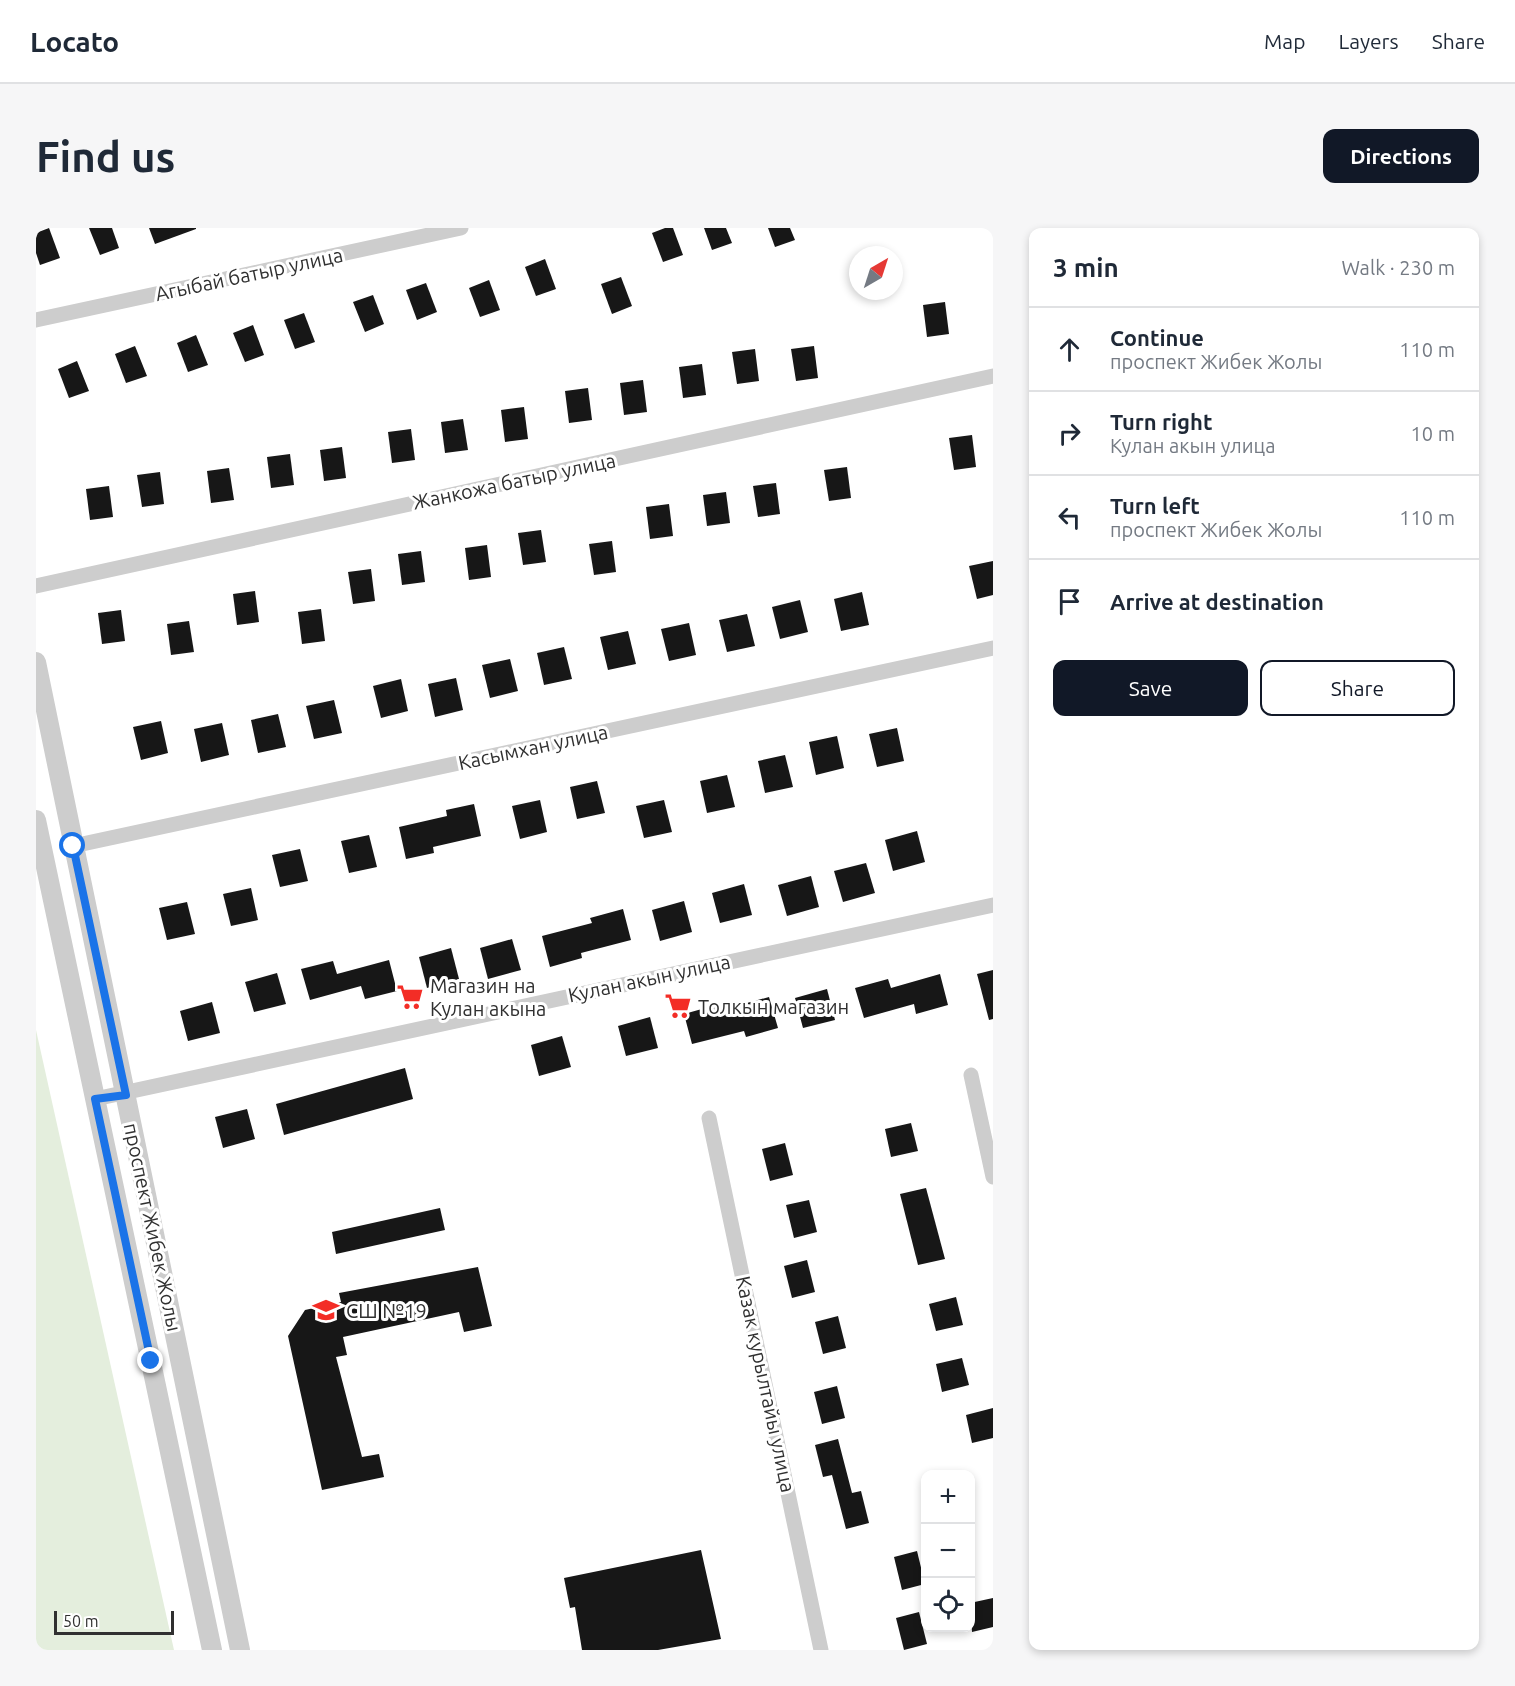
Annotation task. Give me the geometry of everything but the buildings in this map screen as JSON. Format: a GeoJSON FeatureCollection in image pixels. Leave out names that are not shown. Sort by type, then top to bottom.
{"type":"FeatureCollection","features":[{"type":"Feature","properties":{"kind":"street","name":"Агыбай батыр улица"},"geometry":{"type":"LineString","coordinates":[[36,320],[461,228]]}},
{"type":"Feature","properties":{"kind":"street","name":"Жанкожа батыр улица"},"geometry":{"type":"LineString","coordinates":[[36,586],[993,376]]}},
{"type":"Feature","properties":{"kind":"street","name":"Касымхан улица"},"geometry":{"type":"LineString","coordinates":[[73,846],[993,648]]}},
{"type":"Feature","properties":{"kind":"street","name":"проспект Жибек Жолы"},"geometry":{"type":"LineString","coordinates":[[36,662],[240,1650]]}},
{"type":"Feature","properties":{"kind":"street","name":"проспект Жибек Жолы"},"geometry":{"type":"LineString","coordinates":[[36,820],[212,1650]]}},
{"type":"Feature","properties":{"kind":"street","name":"Кулан акын улица"},"geometry":{"type":"LineString","coordinates":[[95,1099],[126,1095],[558,997],[993,904]]}},
{"type":"Feature","properties":{"kind":"street"},"geometry":{"type":"LineString","coordinates":[[971,1076],[993,1176]]}},
{"type":"Feature","properties":{"kind":"street","name":"Казак курылтайы улица"},"geometry":{"type":"LineString","coordinates":[[710,1118],[821,1650]]}},
{"type":"Feature","properties":{"kind":"green space"},"geometry":{"type":"Polygon","coordinates":[[[36,1030],[174,1650],[36,1650],[36,1030]]]}},
{"type":"Feature","properties":{"kind":"place","name":"Магазин на Кулан акына"},"geometry":{"type":"Point","coordinates":[410,997]}},
{"type":"Feature","properties":{"kind":"place","name":"Толкын магазин"},"geometry":{"type":"Point","coordinates":[678,1006]}},
{"type":"Feature","properties":{"kind":"place","name":"СШ №19"},"geometry":{"type":"Point","coordinates":[326,1310]}},
{"type":"Feature","properties":{"kind":"route"},"geometry":{"type":"LineString","coordinates":[[73,846],[126,1095],[95,1099],[151,1361]]}}]}
